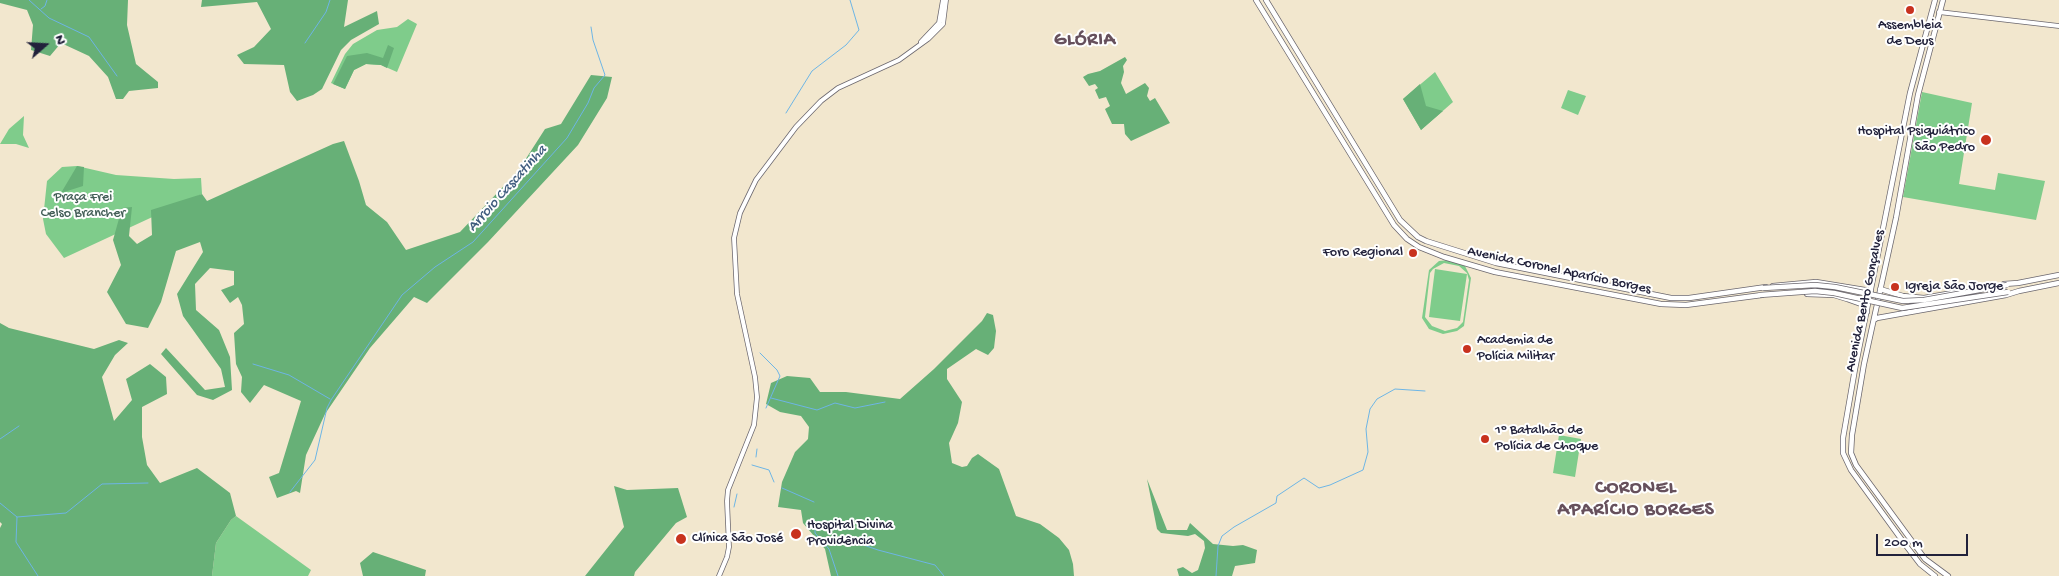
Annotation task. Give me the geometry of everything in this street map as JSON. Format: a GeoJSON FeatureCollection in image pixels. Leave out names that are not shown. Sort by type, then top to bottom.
{"type":"FeatureCollection","features":[{"type":"Feature","properties":{"kind":"main road"},"geometry":{"type":"LineString","coordinates":[[918,46],[939,23],[944,0]]}},
{"type":"Feature","properties":{"kind":"main road"},"geometry":{"type":"LineString","coordinates":[[719,576],[729,547],[728,490],[754,426],[757,397],[756,377],[737,294],[734,238],[740,213],[756,180],[784,140],[821,101],[838,88],[898,60],[928,39],[943,24],[944,0]]}},
{"type":"Feature","properties":{"kind":"main road","name":"Avenida Coronel Aparício Borges"},"geometry":{"type":"LineString","coordinates":[[1256,0],[1394,224],[1407,239],[1419,247],[1444,257],[1494,272],[1661,304],[1686,305],[1757,295],[1815,293],[1847,299],[1861,304],[1867,312]]}},
{"type":"Feature","properties":{"kind":"main road","name":"Avenida Coronel Aparício Borges"},"geometry":{"type":"LineString","coordinates":[[1266,0],[1400,220],[1418,237],[1426,241],[1496,263],[1670,298],[1689,298],[1816,282],[1850,286],[1871,291]]}},
{"type":"Feature","properties":{"kind":"main road","name":"Avenida Bento Gonçalves"},"geometry":{"type":"LineString","coordinates":[[1934,576],[1920,564],[1855,476],[1843,453],[1843,438],[1855,368],[1910,94],[1935,0]]}},
{"type":"Feature","properties":{"kind":"main road","name":"Avenida Bento Gonçalves"},"geometry":{"type":"LineString","coordinates":[[1943,0],[1918,95],[1873,321],[1856,412],[1851,453],[1856,465],[1925,559],[1948,576]]}},
{"type":"Feature","properties":{"kind":"main road"},"geometry":{"type":"LineString","coordinates":[[1940,12],[2059,26]]}},
{"type":"Feature","properties":{"kind":"main road"},"geometry":{"type":"LineString","coordinates":[[941,14],[943,24]]}},
{"type":"Feature","properties":{"kind":"main road"},"geometry":{"type":"LineString","coordinates":[[1760,288],[1815,285],[1835,287],[1903,301],[1924,300],[2059,275]]}},
{"type":"Feature","properties":{"kind":"main road"},"geometry":{"type":"LineString","coordinates":[[1880,290],[1903,296],[1924,298],[2007,283],[2018,283]]}},
{"type":"Feature","properties":{"kind":"main road"},"geometry":{"type":"LineString","coordinates":[[1757,295],[1815,290],[1902,308],[2059,284]]}},
{"type":"Feature","properties":{"kind":"main road"},"geometry":{"type":"LineString","coordinates":[[1847,299],[1852,294],[1850,286]]}},
{"type":"Feature","properties":{"kind":"main road"},"geometry":{"type":"LineString","coordinates":[[1873,321],[1877,318],[2006,295],[2018,291]]}},
{"type":"Feature","properties":{"kind":"main road"},"geometry":{"type":"LineString","coordinates":[[1902,313],[1898,306],[1903,296]]}},
{"type":"Feature","properties":{"kind":"green space"},"geometry":{"type":"Polygon","coordinates":[[[0,0],[128,0],[127,25],[136,64],[158,82],[158,88],[129,91],[123,99],[116,99],[108,77],[89,56],[61,43],[50,56],[31,50],[33,25],[27,10],[0,3],[0,0]]]}},
{"type":"Feature","properties":{"kind":"green space"},"geometry":{"type":"Polygon","coordinates":[[[202,0],[348,0],[344,27],[377,11],[379,24],[351,40],[341,50],[322,89],[313,95],[297,101],[290,92],[284,65],[244,64],[237,55],[254,47],[271,29],[257,2],[201,7],[202,0]]]}},
{"type":"Feature","properties":{"kind":"green space"},"geometry":{"type":"Polygon","coordinates":[[[408,19],[417,24],[397,72],[381,65],[366,64],[354,70],[345,89],[331,83],[345,54],[353,44],[377,30],[397,27],[408,19]]]}},
{"type":"Feature","properties":{"kind":"green space"},"geometry":{"type":"Polygon","coordinates":[[[388,45],[394,48],[387,68],[381,65],[366,64],[354,70],[345,89],[333,84],[347,56],[367,53],[383,58],[388,45]]]}},
{"type":"Feature","properties":{"kind":"green space"},"geometry":{"type":"Polygon","coordinates":[[[1125,57],[1127,60],[1123,66],[1124,72],[1121,83],[1126,94],[1145,83],[1149,88],[1147,96],[1150,101],[1155,98],[1170,123],[1131,141],[1125,134],[1124,124],[1112,124],[1105,109],[1110,106],[1106,97],[1099,99],[1095,90],[1098,88],[1095,84],[1089,86],[1083,77],[1100,71],[1125,57]]]}},
{"type":"Feature","properties":{"kind":"green space"},"geometry":{"type":"Polygon","coordinates":[[[1435,72],[1453,102],[1421,130],[1403,99],[1435,72]]]}},
{"type":"Feature","properties":{"kind":"green space"},"geometry":{"type":"Polygon","coordinates":[[[591,75],[612,77],[607,98],[578,145],[488,242],[427,303],[414,297],[370,348],[325,414],[306,455],[300,493],[296,491],[277,498],[269,477],[279,473],[301,401],[264,385],[250,403],[241,392],[242,377],[236,364],[234,333],[244,324],[242,305],[238,297],[230,303],[221,290],[234,285],[234,271],[210,268],[195,284],[196,310],[219,330],[230,357],[232,390],[213,400],[197,395],[161,354],[166,348],[205,390],[225,387],[221,369],[183,316],[177,294],[203,252],[200,242],[176,251],[161,302],[148,328],[126,324],[107,292],[121,265],[113,240],[122,208],[132,207],[129,236],[137,244],[152,235],[151,210],[202,194],[207,201],[333,144],[344,141],[366,205],[387,222],[406,250],[460,232],[518,171],[545,129],[561,124],[591,75]]]}},
{"type":"Feature","properties":{"kind":"green space"},"geometry":{"type":"Polygon","coordinates":[[[1420,84],[1426,106],[1443,111],[1421,130],[1403,99],[1420,84]]]}},
{"type":"Feature","properties":{"kind":"green space"},"geometry":{"type":"Polygon","coordinates":[[[1568,90],[1586,96],[1578,115],[1561,108],[1568,90]]]}},
{"type":"Feature","properties":{"kind":"green space"},"geometry":{"type":"Polygon","coordinates":[[[1922,92],[1972,103],[1959,184],[1995,190],[1998,173],[2045,181],[2036,220],[1903,197],[1922,92]]]}},
{"type":"Feature","properties":{"kind":"green space"},"geometry":{"type":"Polygon","coordinates":[[[24,116],[23,135],[29,148],[16,144],[0,144],[9,129],[24,116]]]}},
{"type":"Feature","properties":{"kind":"green space","name":"Praça Frei Celso Brancher"},"geometry":{"type":"Polygon","coordinates":[[[77,166],[116,175],[174,179],[201,178],[202,194],[64,258],[46,234],[43,219],[47,181],[62,167],[77,166]]]}},
{"type":"Feature","properties":{"kind":"green space"},"geometry":{"type":"Polygon","coordinates":[[[77,166],[84,167],[83,186],[61,193],[77,166]]]}},
{"type":"Feature","properties":{"kind":"green space"},"geometry":{"type":"Polygon","coordinates":[[[1449,260],[1465,266],[1471,278],[1464,326],[1457,331],[1443,334],[1429,329],[1422,318],[1429,270],[1439,261],[1449,260]],[[1444,263],[1433,269],[1430,273],[1425,317],[1432,326],[1445,331],[1457,328],[1463,322],[1469,280],[1467,273],[1459,266],[1444,263]]]}},
{"type":"Feature","properties":{"kind":"green space"},"geometry":{"type":"Polygon","coordinates":[[[1435,269],[1467,274],[1460,321],[1429,317],[1435,269]]]}},
{"type":"Feature","properties":{"kind":"green space"},"geometry":{"type":"Polygon","coordinates":[[[987,313],[993,315],[996,331],[994,348],[988,355],[976,349],[947,369],[947,379],[962,402],[958,423],[949,443],[952,463],[962,467],[967,466],[972,458],[978,454],[999,469],[1016,516],[1040,524],[1059,538],[1069,550],[1074,576],[831,576],[825,549],[803,523],[801,510],[778,507],[782,482],[795,452],[808,439],[809,427],[801,416],[780,412],[766,404],[771,383],[787,376],[810,378],[820,392],[846,392],[900,399],[934,369],[982,321],[987,313]]]}},
{"type":"Feature","properties":{"kind":"green space"},"geometry":{"type":"Polygon","coordinates":[[[0,323],[9,328],[94,349],[119,340],[128,343],[115,355],[102,377],[114,421],[132,400],[126,379],[150,364],[166,377],[167,394],[142,407],[142,437],[147,465],[160,483],[197,468],[230,493],[236,516],[231,520],[216,543],[212,576],[0,576],[0,528],[2,524],[0,522],[0,323]]]}},
{"type":"Feature","properties":{"kind":"green space"},"geometry":{"type":"Polygon","coordinates":[[[1559,435],[1581,439],[1575,477],[1553,473],[1559,435]]]}},
{"type":"Feature","properties":{"kind":"green space"},"geometry":{"type":"Polygon","coordinates":[[[1147,479],[1167,530],[1187,530],[1190,523],[1213,544],[1243,545],[1257,550],[1255,563],[1235,566],[1232,576],[1179,576],[1177,569],[1183,567],[1192,573],[1198,570],[1205,548],[1204,541],[1195,534],[1188,536],[1161,533],[1157,529],[1147,479]]]}},
{"type":"Feature","properties":{"kind":"green space"},"geometry":{"type":"Polygon","coordinates":[[[614,486],[627,490],[678,488],[687,517],[676,523],[635,572],[634,576],[585,576],[624,527],[614,486]]]}},
{"type":"Feature","properties":{"kind":"green space"},"geometry":{"type":"Polygon","coordinates":[[[236,516],[311,570],[308,576],[212,576],[216,543],[231,520],[236,516]]]}},
{"type":"Feature","properties":{"kind":"green space"},"geometry":{"type":"Polygon","coordinates":[[[373,552],[426,570],[425,576],[363,576],[360,563],[373,552]]]}},
{"type":"Feature","properties":{"kind":"waterway"},"geometry":{"type":"LineString","coordinates":[[29,0],[49,18],[89,37],[117,76]]}},
{"type":"Feature","properties":{"kind":"waterway"},"geometry":{"type":"LineString","coordinates":[[41,9],[45,6],[47,0]]}},
{"type":"Feature","properties":{"kind":"waterway"},"geometry":{"type":"LineString","coordinates":[[305,43],[326,12],[330,0]]}},
{"type":"Feature","properties":{"kind":"waterway"},"geometry":{"type":"LineString","coordinates":[[786,113],[812,71],[846,45],[859,30],[850,0]]}},
{"type":"Feature","properties":{"kind":"waterway","name":"Arroio Cascatinha"},"geometry":{"type":"LineString","coordinates":[[290,492],[315,460],[327,408],[331,400],[402,295],[435,267],[473,242],[567,138],[588,103],[594,88],[605,75],[593,40],[591,27]]}},
{"type":"Feature","properties":{"kind":"waterway"},"geometry":{"type":"LineString","coordinates":[[760,353],[777,370],[780,376],[766,408]]}},
{"type":"Feature","properties":{"kind":"waterway"},"geometry":{"type":"LineString","coordinates":[[253,364],[289,375],[330,399]]}},
{"type":"Feature","properties":{"kind":"waterway"},"geometry":{"type":"LineString","coordinates":[[1216,576],[1218,546],[1222,536],[1276,503],[1277,496],[1304,478],[1319,488],[1363,470],[1368,452],[1366,429],[1370,409],[1377,399],[1395,389],[1425,391]]}},
{"type":"Feature","properties":{"kind":"waterway"},"geometry":{"type":"LineString","coordinates":[[771,398],[817,410],[835,403],[855,408],[885,402]]}},
{"type":"Feature","properties":{"kind":"waterway"},"geometry":{"type":"LineString","coordinates":[[0,439],[19,426]]}},
{"type":"Feature","properties":{"kind":"waterway"},"geometry":{"type":"LineString","coordinates":[[756,457],[757,449]]}},
{"type":"Feature","properties":{"kind":"waterway"},"geometry":{"type":"LineString","coordinates":[[752,465],[769,470],[774,482]]}},
{"type":"Feature","properties":{"kind":"waterway"},"geometry":{"type":"LineString","coordinates":[[17,517],[66,513],[102,484],[148,483]]}},
{"type":"Feature","properties":{"kind":"waterway"},"geometry":{"type":"LineString","coordinates":[[782,488],[814,502]]}},
{"type":"Feature","properties":{"kind":"waterway"},"geometry":{"type":"LineString","coordinates":[[734,507],[737,494]]}},
{"type":"Feature","properties":{"kind":"waterway"},"geometry":{"type":"LineString","coordinates":[[0,503],[17,517],[16,542],[38,576]]}},
{"type":"Feature","properties":{"kind":"waterway"},"geometry":{"type":"LineString","coordinates":[[815,528],[815,533],[829,549],[838,576]]}},
{"type":"Feature","properties":{"kind":"waterway"},"geometry":{"type":"LineString","coordinates":[[852,541],[935,565],[944,576]]}},
{"type":"Feature","properties":{"kind":"place","name":"Assembleia de Deus"},"geometry":{"type":"Point","coordinates":[1910,10]}},
{"type":"Feature","properties":{"kind":"place","name":"Hospital Psiquiátrico São Pedro"},"geometry":{"type":"Point","coordinates":[1986,140]}},
{"type":"Feature","properties":{"kind":"place","name":"Foro Regional"},"geometry":{"type":"Point","coordinates":[1413,253]}},
{"type":"Feature","properties":{"kind":"place","name":"Igreja São Jorge"},"geometry":{"type":"Point","coordinates":[1895,287]}},
{"type":"Feature","properties":{"kind":"place","name":"Academia de Polícia Militar"},"geometry":{"type":"Point","coordinates":[1467,349]}},
{"type":"Feature","properties":{"kind":"place","name":"1º Batalhão de Polícia de Choque"},"geometry":{"type":"Point","coordinates":[1485,439]}},
{"type":"Feature","properties":{"kind":"place","name":"Hospital Divina Providência"},"geometry":{"type":"Point","coordinates":[796,534]}},
{"type":"Feature","properties":{"kind":"place","name":"Clínica São José"},"geometry":{"type":"Point","coordinates":[681,539]}},
{"type":"Feature","properties":{"kind":"district","name":"GLÓRIA"},"geometry":{"type":"Point","coordinates":[1085,41]}},
{"type":"Feature","properties":{"kind":"district","name":"CORONEL APARÍCIO BORGES"},"geometry":{"type":"Point","coordinates":[1636,500]}}]}
